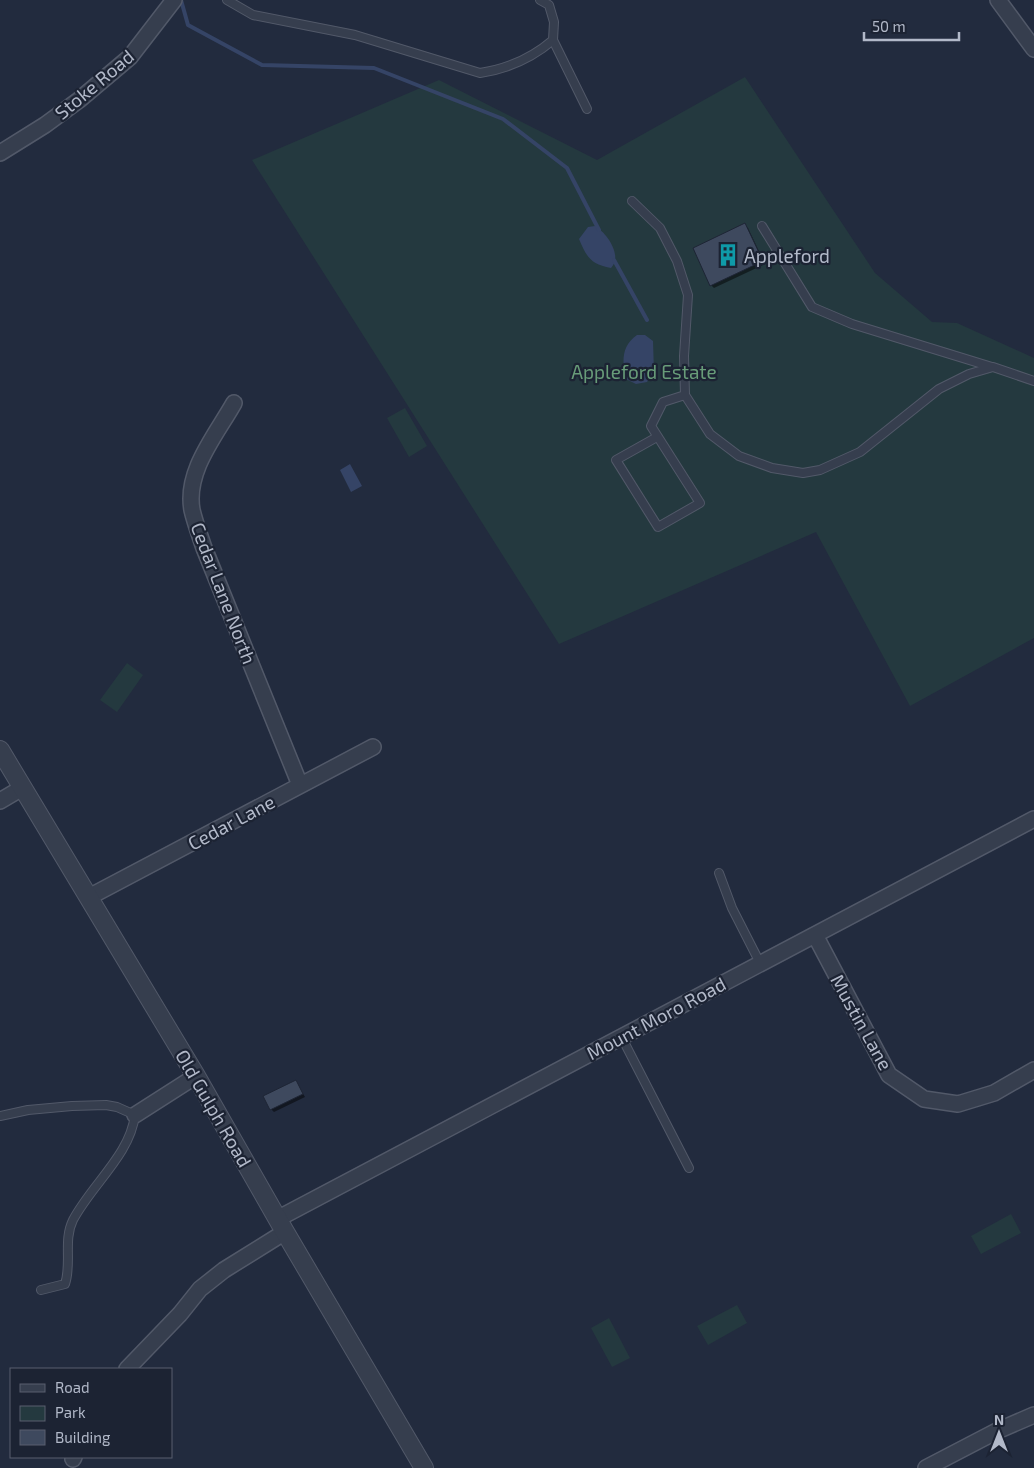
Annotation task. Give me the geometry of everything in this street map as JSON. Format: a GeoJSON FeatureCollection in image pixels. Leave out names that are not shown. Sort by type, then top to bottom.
{"type":"FeatureCollection","features":[{"type":"Feature","properties":{"kind":"street","name":"Stoke Road"},"geometry":{"type":"LineString","coordinates":[[0,153],[52,120],[79,100],[130,56],[174,0]]}},
{"type":"Feature","properties":{"kind":"street"},"geometry":{"type":"LineString","coordinates":[[998,0],[1034,49]]}},
{"type":"Feature","properties":{"kind":"street","name":"Cedar Lane North"},"geometry":{"type":"LineString","coordinates":[[234,403],[205,451],[195,475],[192,510],[204,548],[300,785]]}},
{"type":"Feature","properties":{"kind":"street","name":"Cedar Lane"},"geometry":{"type":"LineString","coordinates":[[89,897],[373,747]]}},
{"type":"Feature","properties":{"kind":"street","name":"Old Gulph Road"},"geometry":{"type":"LineString","coordinates":[[0,750],[196,1076],[424,1468]]}},
{"type":"Feature","properties":{"kind":"street"},"geometry":{"type":"LineString","coordinates":[[0,801],[22,788]]}},
{"type":"Feature","properties":{"kind":"street","name":"Mount Moro Road"},"geometry":{"type":"LineString","coordinates":[[128,1368],[180,1314],[200,1289],[282,1225],[621,1036],[1034,819]]}},
{"type":"Feature","properties":{"kind":"street","name":"Mustin Lane"},"geometry":{"type":"LineString","coordinates":[[815,934],[889,1075],[924,1099],[958,1104],[994,1093],[1034,1070]]}},
{"type":"Feature","properties":{"kind":"street"},"geometry":{"type":"LineString","coordinates":[[135,1115],[196,1076]]}},
{"type":"Feature","properties":{"kind":"street"},"geometry":{"type":"LineString","coordinates":[[926,1468],[997,1431],[1034,1415]]}},
{"type":"Feature","properties":{"kind":"lane"},"geometry":{"type":"LineString","coordinates":[[227,0],[253,15],[354,35],[480,73],[497,71],[525,59],[553,40]]}},
{"type":"Feature","properties":{"kind":"lane"},"geometry":{"type":"LineString","coordinates":[[540,0],[549,5],[554,22],[553,40],[587,109]]}},
{"type":"Feature","properties":{"kind":"lane"},"geometry":{"type":"LineString","coordinates":[[632,201],[660,228],[677,261],[688,295],[684,356],[685,396],[710,434],[739,456],[772,468],[803,473],[820,470],[860,452],[939,389],[969,374],[993,367]]}},
{"type":"Feature","properties":{"kind":"lane"},"geometry":{"type":"LineString","coordinates":[[762,226],[812,307],[852,324],[1034,381]]}},
{"type":"Feature","properties":{"kind":"lane"},"geometry":{"type":"LineString","coordinates":[[657,437],[616,460],[658,527],[700,503],[651,426],[663,402],[685,396]]}},
{"type":"Feature","properties":{"kind":"lane"},"geometry":{"type":"LineString","coordinates":[[719,873],[732,908],[760,963]]}},
{"type":"Feature","properties":{"kind":"lane"},"geometry":{"type":"LineString","coordinates":[[621,1036],[689,1168]]}},
{"type":"Feature","properties":{"kind":"lane"},"geometry":{"type":"LineString","coordinates":[[0,1116],[28,1110],[106,1105],[117,1107],[135,1115],[133,1128],[124,1148],[72,1221],[68,1237],[68,1268],[65,1284],[41,1290]]}},
{"type":"Feature","properties":{"kind":"green space","name":"Appleford Estate"},"geometry":{"type":"Polygon","coordinates":[[[745,77],[875,273],[932,322],[957,323],[1034,358],[1034,638],[910,706],[816,532],[559,644],[252,160],[439,80],[597,160],[745,77]]]}},
{"type":"Feature","properties":{"kind":"green space"},"geometry":{"type":"Polygon","coordinates":[[[405,408],[427,446],[409,457],[387,418],[405,408]]]}},
{"type":"Feature","properties":{"kind":"green space"},"geometry":{"type":"Polygon","coordinates":[[[127,663],[143,675],[117,712],[100,700],[127,663]]]}},
{"type":"Feature","properties":{"kind":"green space"},"geometry":{"type":"Polygon","coordinates":[[[1011,1214],[1021,1233],[981,1254],[971,1236],[1011,1214]]]}},
{"type":"Feature","properties":{"kind":"green space"},"geometry":{"type":"Polygon","coordinates":[[[737,1305],[747,1323],[708,1345],[697,1326],[737,1305]]]}},
{"type":"Feature","properties":{"kind":"green space"},"geometry":{"type":"Polygon","coordinates":[[[609,1318],[630,1358],[612,1367],[591,1328],[609,1318]]]}},
{"type":"Feature","properties":{"kind":"water"},"geometry":{"type":"Polygon","coordinates":[[[595,226],[600,229],[612,245],[615,257],[611,268],[590,259],[579,239],[588,227],[595,226]]]}},
{"type":"Feature","properties":{"kind":"water"},"geometry":{"type":"Polygon","coordinates":[[[637,335],[645,335],[653,341],[654,372],[647,382],[636,384],[626,379],[624,355],[628,344],[637,335]]]}},
{"type":"Feature","properties":{"kind":"water"},"geometry":{"type":"Polygon","coordinates":[[[350,464],[362,486],[351,492],[340,470],[350,464]]]}},
{"type":"Feature","properties":{"kind":"building","name":"Appleford"},"geometry":{"type":"Polygon","coordinates":[[[745,223],[763,261],[710,286],[693,248],[745,223]]]}},
{"type":"Feature","properties":{"kind":"building"},"geometry":{"type":"Polygon","coordinates":[[[296,1080],[303,1094],[270,1110],[263,1096],[296,1080]]]}},
{"type":"Feature","properties":{"kind":"waterway"},"geometry":{"type":"LineString","coordinates":[[181,0],[188,25],[262,65],[374,68],[503,119],[567,168],[599,230]]}},
{"type":"Feature","properties":{"kind":"waterway"},"geometry":{"type":"LineString","coordinates":[[614,260],[647,320]]}},
{"type":"Feature","properties":{"kind":"place","name":"Appleford"},"geometry":{"type":"Point","coordinates":[728,255]}}]}
